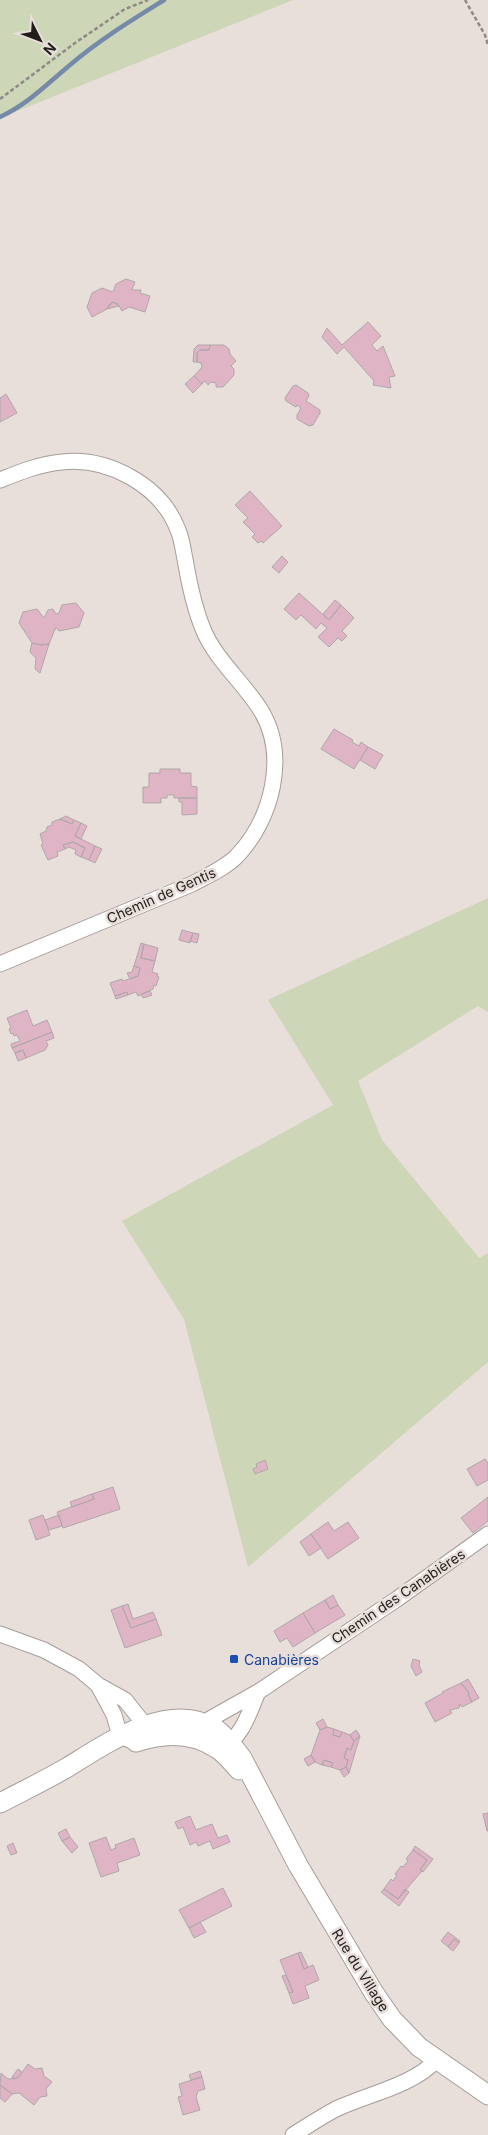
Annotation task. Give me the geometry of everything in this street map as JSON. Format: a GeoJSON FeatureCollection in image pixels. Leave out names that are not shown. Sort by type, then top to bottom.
{"type":"FeatureCollection","features":[{"type":"Feature","properties":{"kind":"street","name":"Chemin de Gentis"},"geometry":{"type":"LineString","coordinates":[[0,480],[47,464],[63,461],[85,462],[106,467],[129,476],[147,488],[164,504],[178,530],[195,604],[204,631],[222,660],[262,711],[271,735],[275,763],[271,794],[264,817],[252,838],[236,857],[192,884],[0,964]]}},
{"type":"Feature","properties":{"kind":"street","name":"Chemin des Canabières"},"geometry":{"type":"LineString","coordinates":[[216,1740],[210,1719],[258,1692],[397,1599],[488,1534]]}},
{"type":"Feature","properties":{"kind":"street"},"geometry":{"type":"LineString","coordinates":[[0,1634],[44,1650],[79,1669],[98,1685],[125,1700],[141,1720],[132,1735],[0,1803]]}},
{"type":"Feature","properties":{"kind":"street"},"geometry":{"type":"LineString","coordinates":[[98,1685],[114,1715],[132,1735],[151,1737],[168,1735],[187,1736],[216,1740],[243,1725],[258,1692]]}},
{"type":"Feature","properties":{"kind":"street","name":"Rue du Village"},"geometry":{"type":"LineString","coordinates":[[216,1740],[270,1814],[374,1993],[405,2034],[436,2060],[488,2094]]}},
{"type":"Feature","properties":{"kind":"street"},"geometry":{"type":"LineString","coordinates":[[293,2135],[336,2109],[400,2084],[431,2067],[436,2060]]}},
{"type":"Feature","properties":{"kind":"path"},"geometry":{"type":"LineString","coordinates":[[0,99],[75,42],[124,9],[148,0]]}},
{"type":"Feature","properties":{"kind":"path"},"geometry":{"type":"LineString","coordinates":[[465,0],[486,35],[488,45]]}},
{"type":"Feature","properties":{"kind":"green space"},"geometry":{"type":"Polygon","coordinates":[[[0,0],[293,0],[0,118],[0,0]]]}},
{"type":"Feature","properties":{"kind":"green space"},"geometry":{"type":"Polygon","coordinates":[[[488,898],[488,1012],[478,1006],[358,1081],[382,1140],[479,1258],[488,1253],[488,1362],[248,1567],[184,1319],[122,1221],[333,1105],[268,1000],[488,898]]]}},
{"type":"Feature","properties":{"kind":"building"},"geometry":{"type":"Polygon","coordinates":[[[126,279],[135,282],[132,290],[141,290],[140,293],[150,296],[145,312],[129,307],[122,311],[118,304],[113,302],[107,309],[92,317],[87,307],[92,293],[102,288],[113,292],[116,284],[126,279]]]}},
{"type":"Feature","properties":{"kind":"building"},"geometry":{"type":"Polygon","coordinates":[[[113,302],[119,306],[107,309],[109,305],[113,302]]]}},
{"type":"Feature","properties":{"kind":"building"},"geometry":{"type":"Polygon","coordinates":[[[368,322],[381,336],[372,345],[377,351],[383,346],[395,376],[389,377],[391,388],[373,385],[374,381],[344,347],[337,354],[322,337],[327,328],[342,345],[368,322]]]}},
{"type":"Feature","properties":{"kind":"building"},"geometry":{"type":"Polygon","coordinates":[[[198,345],[210,345],[209,350],[200,350],[197,353],[197,362],[193,362],[194,349],[198,345]]]}},
{"type":"Feature","properties":{"kind":"building"},"geometry":{"type":"Polygon","coordinates":[[[210,345],[224,345],[229,349],[230,354],[236,361],[231,366],[234,369],[234,375],[223,387],[216,387],[216,383],[211,382],[208,385],[205,381],[202,384],[194,376],[202,367],[201,363],[197,362],[197,353],[200,350],[209,350],[210,345]]]}},
{"type":"Feature","properties":{"kind":"building"},"geometry":{"type":"Polygon","coordinates":[[[194,376],[202,384],[193,393],[185,384],[194,376]]]}},
{"type":"Feature","properties":{"kind":"building"},"geometry":{"type":"Polygon","coordinates":[[[296,385],[308,393],[309,396],[306,401],[320,410],[313,425],[309,426],[297,419],[301,408],[286,401],[285,398],[293,386],[296,385]]]}},
{"type":"Feature","properties":{"kind":"building"},"geometry":{"type":"Polygon","coordinates":[[[6,394],[17,413],[0,422],[0,398],[6,394]]]}},
{"type":"Feature","properties":{"kind":"building"},"geometry":{"type":"Polygon","coordinates":[[[250,491],[282,526],[263,543],[261,541],[258,543],[252,537],[255,534],[243,522],[248,518],[235,505],[250,491]]]}},
{"type":"Feature","properties":{"kind":"building"},"geometry":{"type":"Polygon","coordinates":[[[282,556],[288,562],[279,573],[272,567],[282,556]]]}},
{"type":"Feature","properties":{"kind":"building"},"geometry":{"type":"Polygon","coordinates":[[[299,593],[329,620],[341,605],[354,618],[342,631],[347,636],[342,641],[338,638],[329,647],[318,637],[327,628],[321,623],[316,629],[301,615],[296,620],[284,609],[299,593]]]}},
{"type":"Feature","properties":{"kind":"building"},"geometry":{"type":"Polygon","coordinates":[[[335,600],[341,605],[329,620],[323,614],[335,600]]]}},
{"type":"Feature","properties":{"kind":"building"},"geometry":{"type":"Polygon","coordinates":[[[76,603],[84,613],[79,627],[59,631],[56,627],[49,644],[32,643],[19,623],[23,612],[37,609],[44,618],[48,610],[53,609],[56,614],[59,613],[62,605],[76,603]]]}},
{"type":"Feature","properties":{"kind":"building"},"geometry":{"type":"Polygon","coordinates":[[[32,643],[49,644],[40,673],[35,669],[36,658],[30,652],[32,643]]]}},
{"type":"Feature","properties":{"kind":"building"},"geometry":{"type":"Polygon","coordinates":[[[334,729],[353,740],[352,742],[359,746],[361,742],[368,747],[354,769],[321,749],[334,729]]]}},
{"type":"Feature","properties":{"kind":"building"},"geometry":{"type":"Polygon","coordinates":[[[368,747],[383,755],[375,769],[360,760],[368,747]]]}},
{"type":"Feature","properties":{"kind":"building"},"geometry":{"type":"Polygon","coordinates":[[[160,769],[180,769],[180,773],[191,773],[191,786],[197,787],[197,798],[174,798],[174,795],[167,795],[167,798],[161,798],[161,803],[143,803],[143,787],[149,787],[149,773],[160,773],[160,769]]]}},
{"type":"Feature","properties":{"kind":"building"},"geometry":{"type":"Polygon","coordinates":[[[179,798],[197,798],[197,814],[182,815],[182,802],[179,802],[179,798]]]}},
{"type":"Feature","properties":{"kind":"building"},"geometry":{"type":"Polygon","coordinates":[[[66,816],[74,820],[72,824],[60,819],[66,816]]]}},
{"type":"Feature","properties":{"kind":"building"},"geometry":{"type":"Polygon","coordinates":[[[60,819],[72,824],[74,820],[81,823],[75,836],[95,846],[89,860],[81,857],[85,848],[73,842],[63,845],[65,849],[57,852],[58,856],[48,860],[41,845],[43,844],[40,834],[52,825],[52,822],[60,819]]]}},
{"type":"Feature","properties":{"kind":"building"},"geometry":{"type":"Polygon","coordinates":[[[81,823],[87,826],[81,839],[75,836],[81,823]]]}},
{"type":"Feature","properties":{"kind":"building"},"geometry":{"type":"Polygon","coordinates":[[[73,842],[85,848],[81,857],[75,854],[76,850],[69,847],[65,849],[63,845],[73,842]]]}},
{"type":"Feature","properties":{"kind":"building"},"geometry":{"type":"Polygon","coordinates":[[[95,846],[102,849],[95,863],[89,860],[95,846]]]}},
{"type":"Feature","properties":{"kind":"building"},"geometry":{"type":"Polygon","coordinates":[[[182,930],[193,933],[190,943],[179,940],[182,930]]]}},
{"type":"Feature","properties":{"kind":"building"},"geometry":{"type":"Polygon","coordinates":[[[193,933],[199,934],[197,943],[190,941],[193,933]]]}},
{"type":"Feature","properties":{"kind":"building"},"geometry":{"type":"Polygon","coordinates":[[[141,943],[144,944],[141,958],[155,961],[152,972],[158,974],[157,976],[159,977],[156,986],[154,985],[153,989],[138,996],[136,992],[128,995],[127,992],[115,996],[110,983],[138,976],[140,968],[134,966],[141,943]]]}},
{"type":"Feature","properties":{"kind":"building"},"geometry":{"type":"Polygon","coordinates":[[[144,944],[158,948],[155,961],[141,958],[144,944]]]}},
{"type":"Feature","properties":{"kind":"building"},"geometry":{"type":"Polygon","coordinates":[[[134,966],[140,968],[138,976],[130,979],[127,973],[132,972],[134,966]]]}},
{"type":"Feature","properties":{"kind":"building"},"geometry":{"type":"Polygon","coordinates":[[[150,991],[152,995],[143,998],[141,994],[150,991]]]}},
{"type":"Feature","properties":{"kind":"building"},"geometry":{"type":"Polygon","coordinates":[[[127,992],[128,995],[116,999],[115,996],[127,992]]]}},
{"type":"Feature","properties":{"kind":"building"},"geometry":{"type":"Polygon","coordinates":[[[27,1010],[33,1026],[47,1020],[52,1032],[12,1048],[11,1044],[20,1041],[17,1035],[11,1034],[7,1018],[27,1010]]]}},
{"type":"Feature","properties":{"kind":"building"},"geometry":{"type":"Polygon","coordinates":[[[52,1032],[54,1038],[46,1041],[48,1045],[45,1050],[26,1058],[23,1050],[15,1053],[12,1048],[52,1032]]]}},
{"type":"Feature","properties":{"kind":"building"},"geometry":{"type":"Polygon","coordinates":[[[23,1050],[26,1058],[18,1061],[15,1053],[23,1050]]]}},
{"type":"Feature","properties":{"kind":"building"},"geometry":{"type":"Polygon","coordinates":[[[485,1459],[488,1463],[488,1480],[477,1486],[467,1469],[485,1459]]]}},
{"type":"Feature","properties":{"kind":"building"},"geometry":{"type":"Polygon","coordinates":[[[265,1460],[268,1469],[255,1474],[253,1469],[257,1467],[256,1464],[265,1460]]]}},
{"type":"Feature","properties":{"kind":"building"},"geometry":{"type":"Polygon","coordinates":[[[113,1487],[120,1509],[63,1528],[57,1512],[94,1499],[92,1494],[113,1487]]]}},
{"type":"Feature","properties":{"kind":"building"},"geometry":{"type":"Polygon","coordinates":[[[92,1494],[94,1499],[72,1507],[70,1502],[92,1494]]]}},
{"type":"Feature","properties":{"kind":"building"},"geometry":{"type":"Polygon","coordinates":[[[488,1497],[488,1521],[473,1533],[461,1518],[488,1497]]]}},
{"type":"Feature","properties":{"kind":"building"},"geometry":{"type":"Polygon","coordinates":[[[43,1515],[50,1535],[36,1540],[29,1520],[43,1515]]]}},
{"type":"Feature","properties":{"kind":"building"},"geometry":{"type":"Polygon","coordinates":[[[59,1515],[62,1526],[49,1530],[45,1520],[59,1515]]]}},
{"type":"Feature","properties":{"kind":"building"},"geometry":{"type":"Polygon","coordinates":[[[328,1522],[334,1531],[348,1522],[359,1538],[328,1559],[311,1534],[328,1522]]]}},
{"type":"Feature","properties":{"kind":"building"},"geometry":{"type":"Polygon","coordinates":[[[311,1534],[321,1548],[309,1556],[300,1542],[311,1534]]]}},
{"type":"Feature","properties":{"kind":"building"},"geometry":{"type":"Polygon","coordinates":[[[333,1595],[338,1605],[330,1609],[325,1600],[333,1595]]]}},
{"type":"Feature","properties":{"kind":"building"},"geometry":{"type":"Polygon","coordinates":[[[325,1600],[330,1609],[338,1605],[345,1615],[315,1633],[303,1613],[325,1600]]]}},
{"type":"Feature","properties":{"kind":"building"},"geometry":{"type":"Polygon","coordinates":[[[128,1604],[133,1619],[153,1612],[156,1619],[131,1628],[122,1606],[128,1604]]]}},
{"type":"Feature","properties":{"kind":"building"},"geometry":{"type":"Polygon","coordinates":[[[122,1606],[131,1628],[156,1619],[162,1635],[125,1648],[111,1610],[122,1606]]]}},
{"type":"Feature","properties":{"kind":"building"},"geometry":{"type":"Polygon","coordinates":[[[303,1613],[315,1633],[293,1647],[287,1638],[280,1642],[274,1631],[303,1613]]]}},
{"type":"Feature","properties":{"kind":"building"},"geometry":{"type":"Polygon","coordinates":[[[413,1659],[420,1661],[419,1665],[422,1672],[416,1676],[411,1666],[413,1659]]]}},
{"type":"Feature","properties":{"kind":"building"},"geometry":{"type":"Polygon","coordinates":[[[468,1679],[479,1698],[472,1702],[469,1693],[461,1683],[468,1679]]]}},
{"type":"Feature","properties":{"kind":"building"},"geometry":{"type":"Polygon","coordinates":[[[461,1683],[469,1693],[472,1702],[462,1707],[460,1704],[459,1708],[450,1710],[452,1713],[435,1722],[425,1703],[461,1683]]]}},
{"type":"Feature","properties":{"kind":"building"},"geometry":{"type":"Polygon","coordinates":[[[323,1719],[327,1727],[320,1730],[316,1723],[323,1719]]]}},
{"type":"Feature","properties":{"kind":"building"},"geometry":{"type":"Polygon","coordinates":[[[327,1727],[334,1729],[333,1735],[340,1737],[342,1732],[350,1735],[354,1741],[351,1750],[347,1748],[344,1758],[348,1760],[346,1767],[340,1770],[331,1767],[333,1763],[324,1760],[322,1765],[315,1762],[311,1755],[320,1730],[327,1727]]]}},
{"type":"Feature","properties":{"kind":"building"},"geometry":{"type":"Polygon","coordinates":[[[334,1729],[342,1732],[340,1737],[333,1735],[334,1729]]]}},
{"type":"Feature","properties":{"kind":"building"},"geometry":{"type":"Polygon","coordinates":[[[356,1730],[360,1736],[354,1741],[350,1735],[356,1730]]]}},
{"type":"Feature","properties":{"kind":"building"},"geometry":{"type":"Polygon","coordinates":[[[360,1736],[349,1773],[346,1767],[348,1760],[344,1758],[347,1748],[351,1750],[354,1741],[360,1736]]]}},
{"type":"Feature","properties":{"kind":"building"},"geometry":{"type":"Polygon","coordinates":[[[311,1755],[315,1762],[308,1766],[304,1759],[311,1755]]]}},
{"type":"Feature","properties":{"kind":"building"},"geometry":{"type":"Polygon","coordinates":[[[324,1760],[333,1763],[331,1767],[322,1765],[324,1760]]]}},
{"type":"Feature","properties":{"kind":"building"},"geometry":{"type":"Polygon","coordinates":[[[346,1767],[349,1773],[344,1777],[340,1770],[346,1767]]]}},
{"type":"Feature","properties":{"kind":"building"},"geometry":{"type":"Polygon","coordinates":[[[488,1813],[488,1831],[487,1831],[483,1814],[488,1813]]]}},
{"type":"Feature","properties":{"kind":"building"},"geometry":{"type":"Polygon","coordinates":[[[190,1816],[196,1830],[212,1824],[218,1838],[227,1835],[230,1842],[213,1849],[210,1841],[198,1846],[196,1842],[190,1845],[183,1827],[178,1829],[175,1822],[190,1816]]]}},
{"type":"Feature","properties":{"kind":"building"},"geometry":{"type":"Polygon","coordinates":[[[66,1829],[70,1837],[62,1841],[58,1833],[66,1829]]]}},
{"type":"Feature","properties":{"kind":"building"},"geometry":{"type":"Polygon","coordinates":[[[70,1837],[78,1847],[72,1853],[62,1841],[70,1837]]]}},
{"type":"Feature","properties":{"kind":"building"},"geometry":{"type":"Polygon","coordinates":[[[106,1837],[111,1850],[116,1848],[115,1845],[134,1838],[140,1855],[117,1863],[119,1871],[101,1877],[89,1843],[106,1837]]]}},
{"type":"Feature","properties":{"kind":"building"},"geometry":{"type":"Polygon","coordinates":[[[13,1843],[17,1853],[11,1855],[7,1846],[13,1843]]]}},
{"type":"Feature","properties":{"kind":"building"},"geometry":{"type":"Polygon","coordinates":[[[415,1846],[433,1859],[423,1872],[420,1870],[427,1860],[413,1850],[415,1846]]]}},
{"type":"Feature","properties":{"kind":"building"},"geometry":{"type":"Polygon","coordinates":[[[413,1850],[427,1860],[420,1870],[422,1871],[398,1899],[384,1889],[391,1879],[393,1881],[397,1875],[395,1874],[401,1866],[403,1867],[408,1861],[406,1859],[413,1850]]]}},
{"type":"Feature","properties":{"kind":"building"},"geometry":{"type":"Polygon","coordinates":[[[223,1888],[232,1906],[189,1928],[179,1910],[223,1888]]]}},
{"type":"Feature","properties":{"kind":"building"},"geometry":{"type":"Polygon","coordinates":[[[384,1889],[398,1899],[405,1889],[409,1892],[399,1906],[381,1892],[384,1889]]]}},
{"type":"Feature","properties":{"kind":"building"},"geometry":{"type":"Polygon","coordinates":[[[200,1922],[206,1932],[194,1938],[189,1928],[200,1922]]]}},
{"type":"Feature","properties":{"kind":"building"},"geometry":{"type":"Polygon","coordinates":[[[448,1932],[460,1941],[459,1943],[454,1939],[448,1947],[441,1941],[448,1932]]]}},
{"type":"Feature","properties":{"kind":"building"},"geometry":{"type":"Polygon","coordinates":[[[454,1939],[459,1943],[453,1951],[448,1947],[454,1939]]]}},
{"type":"Feature","properties":{"kind":"building"},"geometry":{"type":"Polygon","coordinates":[[[301,1952],[308,1967],[304,1969],[298,1953],[301,1952]]]}},
{"type":"Feature","properties":{"kind":"building"},"geometry":{"type":"Polygon","coordinates":[[[298,1953],[304,1969],[313,1965],[319,1980],[305,1986],[309,1998],[293,2004],[289,1993],[293,1992],[280,1960],[298,1953]]]}},
{"type":"Feature","properties":{"kind":"building"},"geometry":{"type":"Polygon","coordinates":[[[286,1975],[293,1992],[289,1993],[282,1976],[286,1975]]]}},
{"type":"Feature","properties":{"kind":"building"},"geometry":{"type":"Polygon","coordinates":[[[28,2064],[35,2069],[42,2068],[44,2076],[52,2082],[46,2089],[47,2096],[40,2097],[34,2105],[19,2093],[12,2094],[0,2085],[1,2073],[8,2079],[18,2078],[28,2064]]]}},
{"type":"Feature","properties":{"kind":"building"},"geometry":{"type":"Polygon","coordinates":[[[18,2069],[21,2071],[21,2074],[15,2079],[12,2077],[18,2069]]]}},
{"type":"Feature","properties":{"kind":"building"},"geometry":{"type":"Polygon","coordinates":[[[200,2071],[202,2077],[191,2080],[189,2075],[200,2071]]]}},
{"type":"Feature","properties":{"kind":"building"},"geometry":{"type":"Polygon","coordinates":[[[202,2077],[205,2089],[198,2091],[196,2097],[200,2110],[183,2115],[178,2097],[182,2096],[179,2084],[202,2077]]]}},
{"type":"Feature","properties":{"kind":"building"},"geometry":{"type":"Polygon","coordinates":[[[0,2085],[12,2094],[5,2102],[0,2098],[0,2085]]]}},
{"type":"Feature","properties":{"kind":"waterway"},"geometry":{"type":"LineString","coordinates":[[0,117],[28,100],[104,39],[164,0]]}},
{"type":"Feature","properties":{"kind":"place","name":"Canabières"},"geometry":{"type":"Point","coordinates":[234,1659]}}]}
